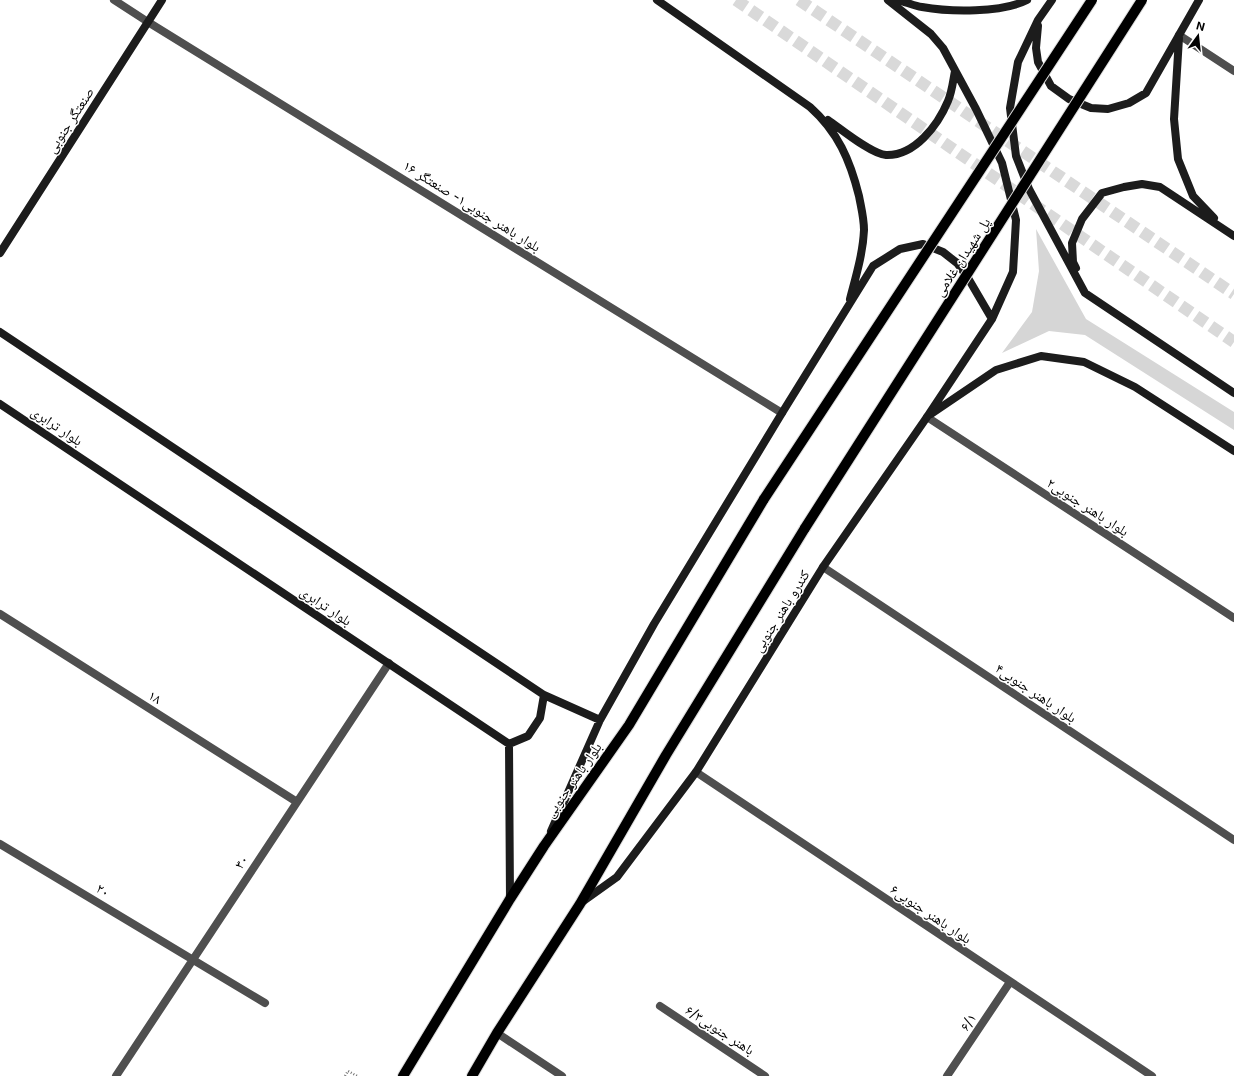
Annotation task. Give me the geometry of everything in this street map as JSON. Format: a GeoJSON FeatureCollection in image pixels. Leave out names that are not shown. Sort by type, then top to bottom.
{"type":"FeatureCollection","features":[{"type":"Feature","properties":{"kind":"main road","name":"صنعتگر جنوبی"},"geometry":{"type":"LineString","coordinates":[[0,253],[162,0]]}},
{"type":"Feature","properties":{"kind":"main road"},"geometry":{"type":"LineString","coordinates":[[657,0],[815,112],[870,149],[885,155],[901,152],[915,145],[931,131],[949,100],[955,71]]}},
{"type":"Feature","properties":{"kind":"main road","name":"کندرو باهنر جنوبی"},"geometry":{"type":"LineString","coordinates":[[580,904],[617,877],[696,772],[823,567],[992,320],[1013,272],[1016,220],[1002,163],[976,108],[943,48],[931,34],[888,0]]}},
{"type":"Feature","properties":{"kind":"main road"},"geometry":{"type":"LineString","coordinates":[[898,0],[921,7],[980,10],[1002,8],[1027,0]]}},
{"type":"Feature","properties":{"kind":"main road"},"geometry":{"type":"LineString","coordinates":[[1052,0],[1038,20],[1018,62],[1010,108],[1016,156],[1029,189],[1085,293],[1234,393]]}},
{"type":"Feature","properties":{"kind":"main road","name":"بلوار باهنر جنوبی"},"geometry":{"type":"LineString","coordinates":[[404,1076],[510,899],[544,846],[629,725],[764,499],[1092,0]]}},
{"type":"Feature","properties":{"kind":"main road","name":"پل شهیدان غلامی"},"geometry":{"type":"LineString","coordinates":[[580,904],[666,755],[804,528],[1142,0]]}},
{"type":"Feature","properties":{"kind":"main road"},"geometry":{"type":"LineString","coordinates":[[1038,20],[1036,48],[1038,62],[1052,86],[1069,99],[1090,108],[1108,109],[1129,103],[1146,93],[1199,0]]}},
{"type":"Feature","properties":{"kind":"main road"},"geometry":{"type":"LineString","coordinates":[[1179,35],[1174,119],[1178,159],[1193,196],[1224,228]]}},
{"type":"Feature","properties":{"kind":"main road"},"geometry":{"type":"LineString","coordinates":[[815,112],[831,129],[845,152],[855,179],[862,213],[864,228],[862,252],[848,306]]}},
{"type":"Feature","properties":{"kind":"main road"},"geometry":{"type":"LineString","coordinates":[[1085,293],[1073,262],[1072,243],[1082,219],[1102,193],[1142,184],[1160,188],[1224,228],[1234,236]]}},
{"type":"Feature","properties":{"kind":"main road"},"geometry":{"type":"LineString","coordinates":[[544,846],[600,720],[654,624],[873,266],[900,249],[923,244],[943,252],[957,263],[968,278],[992,320]]}},
{"type":"Feature","properties":{"kind":"main road"},"geometry":{"type":"LineString","coordinates":[[0,332],[544,695],[600,720]]}},
{"type":"Feature","properties":{"kind":"main road"},"geometry":{"type":"LineString","coordinates":[[927,417],[996,370],[1041,356],[1084,362],[1135,387],[1234,450]]}},
{"type":"Feature","properties":{"kind":"main road","name":"بلوار ترابری"},"geometry":{"type":"LineString","coordinates":[[0,404],[509,744]]}},
{"type":"Feature","properties":{"kind":"main road"},"geometry":{"type":"LineString","coordinates":[[510,899],[509,744],[528,736],[540,718],[544,695]]}},
{"type":"Feature","properties":{"kind":"main road"},"geometry":{"type":"LineString","coordinates":[[472,1076],[497,1033],[580,904]]}},
{"type":"Feature","properties":{"kind":"street","name":"بلوار باهنر جنوبی۱- صنعتگر ۱۶"},"geometry":{"type":"LineString","coordinates":[[114,0],[782,413]]}},
{"type":"Feature","properties":{"kind":"street"},"geometry":{"type":"LineString","coordinates":[[1179,35],[1234,71]]}},
{"type":"Feature","properties":{"kind":"street","name":"بلوار باهنر جنوبی۲"},"geometry":{"type":"LineString","coordinates":[[927,417],[1234,618]]}},
{"type":"Feature","properties":{"kind":"street","name":"بلوار باهنر جنوبی۴"},"geometry":{"type":"LineString","coordinates":[[823,567],[1234,840]]}},
{"type":"Feature","properties":{"kind":"street","name":"۱۸"},"geometry":{"type":"LineString","coordinates":[[0,614],[297,802]]}},
{"type":"Feature","properties":{"kind":"street","name":"۳۰"},"geometry":{"type":"LineString","coordinates":[[116,1076],[389,663]]}},
{"type":"Feature","properties":{"kind":"street","name":"بلوار باهنر جنوبی۶"},"geometry":{"type":"LineString","coordinates":[[696,772],[1152,1076]]}},
{"type":"Feature","properties":{"kind":"street","name":"۲۰"},"geometry":{"type":"LineString","coordinates":[[0,844],[265,1003]]}},
{"type":"Feature","properties":{"kind":"street","name":"۶/۱"},"geometry":{"type":"LineString","coordinates":[[947,1076],[1010,982]]}},
{"type":"Feature","properties":{"kind":"street","name":"۶/۳باهنر جنوبی"},"geometry":{"type":"LineString","coordinates":[[660,1006],[766,1076]]}},
{"type":"Feature","properties":{"kind":"street"},"geometry":{"type":"LineString","coordinates":[[497,1033],[562,1076]]}},
{"type":"Feature","properties":{"kind":"path"},"geometry":{"type":"LineString","coordinates":[[345,1076],[348,1071],[357,1076]]}},
{"type":"Feature","properties":{"kind":"shaded area"},"geometry":{"type":"Polygon","coordinates":[[[1036,229],[1086,319],[1234,412],[1234,430],[1085,335],[1049,331],[1002,353],[1032,312],[1039,271],[1036,229]]]}},
{"type":"Feature","properties":{"kind":"tunnel"},"geometry":{"type":"LineString","coordinates":[[736,0],[1234,342]]}},
{"type":"Feature","properties":{"kind":"tunnel"},"geometry":{"type":"LineString","coordinates":[[799,0],[1234,294]]}}]}
